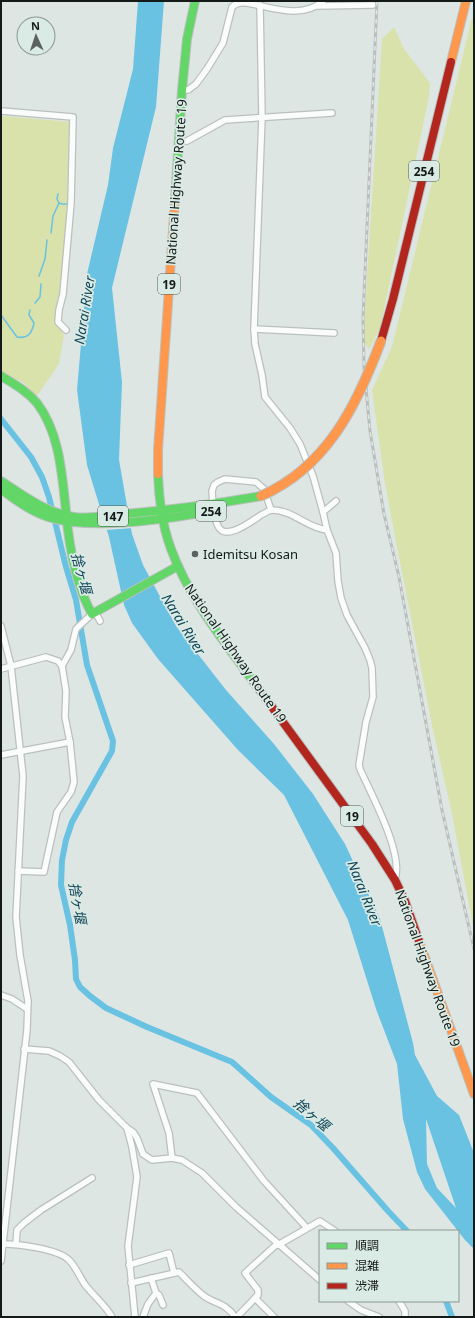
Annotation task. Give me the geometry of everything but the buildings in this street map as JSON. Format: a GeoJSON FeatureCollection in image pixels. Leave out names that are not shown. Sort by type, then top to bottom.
{"type":"FeatureCollection","features":[{"type":"Feature","properties":{"kind":"main road","name":"National Highway Route 19"},"geometry":{"type":"LineString","coordinates":[[195,1],[187,39],[182,90],[158,450],[157,515],[178,566],[194,596],[222,638],[368,838],[395,880],[415,926],[474,1094]]}},
{"type":"Feature","properties":{"kind":"main road","name":"254"},"geometry":{"type":"LineString","coordinates":[[157,515],[238,506],[255,501],[259,497],[275,490],[300,473],[312,462],[327,444],[354,402],[368,375],[381,341],[393,299],[466,1]]}},
{"type":"Feature","properties":{"kind":"main road"},"geometry":{"type":"LineString","coordinates":[[1,376],[17,384],[27,392],[46,414],[56,444],[67,519],[80,584],[85,600],[95,612],[178,566]]}},
{"type":"Feature","properties":{"kind":"main road","name":"147"},"geometry":{"type":"LineString","coordinates":[[1,481],[47,513]]}},
{"type":"Feature","properties":{"kind":"main road","name":"147"},"geometry":{"type":"LineString","coordinates":[[1,489],[24,507],[67,519],[157,515]]}},
{"type":"Feature","properties":{"kind":"street"},"geometry":{"type":"LineString","coordinates":[[182,90],[188,90],[191,88],[215,57],[223,43],[232,7],[234,5],[242,2],[293,12],[306,11],[317,6],[323,1]]}},
{"type":"Feature","properties":{"kind":"street"},"geometry":{"type":"LineString","coordinates":[[260,5],[262,117],[254,329],[255,344],[265,397],[290,428],[300,444],[313,476],[327,530],[336,553],[341,598],[347,615],[365,648],[372,668],[373,697],[366,722],[359,760],[360,769],[383,820],[393,849],[398,869],[395,880]]}},
{"type":"Feature","properties":{"kind":"street"},"geometry":{"type":"LineString","coordinates":[[317,6],[373,5]]}},
{"type":"Feature","properties":{"kind":"street"},"geometry":{"type":"LineString","coordinates":[[1,111],[73,117],[71,203],[63,294],[58,316],[58,322],[66,330]]}},
{"type":"Feature","properties":{"kind":"street"},"geometry":{"type":"LineString","coordinates":[[179,142],[187,141],[225,120],[332,113]]}},
{"type":"Feature","properties":{"kind":"street"},"geometry":{"type":"LineString","coordinates":[[254,329],[334,333]]}},
{"type":"Feature","properties":{"kind":"street"},"geometry":{"type":"LineString","coordinates":[[271,510],[264,489],[256,482],[225,479],[214,485],[212,491],[214,508],[218,526],[222,531],[228,532],[236,530],[271,510],[294,515],[320,530],[327,530]]}},
{"type":"Feature","properties":{"kind":"street"},"geometry":{"type":"LineString","coordinates":[[323,512],[336,501]]}},
{"type":"Feature","properties":{"kind":"street"},"geometry":{"type":"LineString","coordinates":[[62,666],[71,650],[76,629],[95,612],[100,621]]}},
{"type":"Feature","properties":{"kind":"street"},"geometry":{"type":"LineString","coordinates":[[1,626],[11,666],[23,776],[16,917],[20,954],[28,1001],[27,1030],[1,1262]]}},
{"type":"Feature","properties":{"kind":"street"},"geometry":{"type":"LineString","coordinates":[[1,669],[46,657],[58,661],[62,666],[66,691],[65,717],[70,742],[74,782],[70,792],[57,812],[44,872],[18,871]]}},
{"type":"Feature","properties":{"kind":"street"},"geometry":{"type":"LineString","coordinates":[[1,755],[70,742]]}},
{"type":"Feature","properties":{"kind":"street"},"geometry":{"type":"LineString","coordinates":[[1,995],[12,999],[27,1009]]}},
{"type":"Feature","properties":{"kind":"street"},"geometry":{"type":"LineString","coordinates":[[24,1049],[49,1051],[69,1062],[99,1100],[138,1138],[140,1150],[148,1158],[159,1160],[172,1158],[182,1160],[202,1173],[236,1207],[319,1279]]}},
{"type":"Feature","properties":{"kind":"street"},"geometry":{"type":"LineString","coordinates":[[172,1158],[169,1133],[154,1084],[197,1093],[264,1181],[307,1228]]}},
{"type":"Feature","properties":{"kind":"street"},"geometry":{"type":"LineString","coordinates":[[127,1128],[132,1146],[137,1176],[128,1246],[135,1317]]}},
{"type":"Feature","properties":{"kind":"street"},"geometry":{"type":"LineString","coordinates":[[16,1244],[17,1230],[24,1223],[41,1210],[92,1178]]}},
{"type":"Feature","properties":{"kind":"street"},"geometry":{"type":"LineString","coordinates":[[131,1283],[179,1272],[205,1297],[219,1303],[231,1311],[236,1317],[258,1295],[258,1290],[245,1273],[278,1244],[320,1221],[334,1230]]}},
{"type":"Feature","properties":{"kind":"street"},"geometry":{"type":"LineString","coordinates":[[2,1246],[16,1244],[24,1245],[64,1256],[70,1261],[85,1284],[106,1307],[112,1317]]}},
{"type":"Feature","properties":{"kind":"street"},"geometry":{"type":"LineString","coordinates":[[130,1265],[169,1253],[174,1273]]}},
{"type":"Feature","properties":{"kind":"street"},"geometry":{"type":"LineString","coordinates":[[151,1278],[156,1293],[159,1295],[163,1305]]}},
{"type":"Feature","properties":{"kind":"street"},"geometry":{"type":"LineString","coordinates":[[143,1317],[148,1304],[156,1293]]}},
{"type":"Feature","properties":{"kind":"street"},"geometry":{"type":"LineString","coordinates":[[255,1298],[274,1317]]}},
{"type":"Feature","properties":{"kind":"street"},"geometry":{"type":"LineString","coordinates":[[349,1302],[361,1310],[379,1317]]}},
{"type":"Feature","properties":{"kind":"street"},"geometry":{"type":"LineString","coordinates":[[400,1302],[405,1311],[404,1317]]}},
{"type":"Feature","properties":{"kind":"green space"},"geometry":{"type":"Polygon","coordinates":[[[474,17],[474,931],[451,809],[433,730],[392,521],[384,477],[372,390],[392,347],[472,18],[474,17]]]}},
{"type":"Feature","properties":{"kind":"green space"},"geometry":{"type":"Polygon","coordinates":[[[394,27],[404,49],[430,83],[429,97],[380,328],[369,349],[363,341],[382,39],[394,27]]]}},
{"type":"Feature","properties":{"kind":"green space"},"geometry":{"type":"Polygon","coordinates":[[[1,116],[71,122],[69,155],[70,197],[63,288],[55,316],[57,324],[64,335],[59,364],[37,396],[24,383],[1,371],[1,116]]]}},
{"type":"Feature","properties":{"kind":"water","name":"Narai River"},"geometry":{"type":"Polygon","coordinates":[[[138,1],[164,1],[156,107],[112,288],[122,382],[119,460],[132,534],[143,565],[176,626],[226,690],[274,744],[313,794],[345,844],[380,919],[415,1055],[437,1096],[459,1115],[474,1153],[474,1249],[465,1240],[459,1232],[459,1230],[457,1230],[425,1189],[417,1172],[403,1119],[397,1064],[376,1009],[348,920],[284,795],[238,750],[158,659],[132,623],[124,605],[109,537],[87,465],[77,390],[87,274],[108,185],[113,148],[133,69],[138,1]],[[426,1119],[427,1164],[437,1188],[456,1208],[426,1119]]]}},
{"type":"Feature","properties":{"kind":"pier"},"geometry":{"type":"Polygon","coordinates":[[[129,507],[133,528],[105,530],[98,509],[129,507]]]}},
{"type":"Feature","properties":{"kind":"waterway"},"geometry":{"type":"LineString","coordinates":[[58,194],[57,199],[59,203]]}},
{"type":"Feature","properties":{"kind":"waterway"},"geometry":{"type":"LineString","coordinates":[[51,233],[53,216],[59,203],[67,204]]}},
{"type":"Feature","properties":{"kind":"waterway"},"geometry":{"type":"LineString","coordinates":[[39,276],[45,259],[47,240]]}},
{"type":"Feature","properties":{"kind":"waterway"},"geometry":{"type":"LineString","coordinates":[[35,303],[40,297],[41,284]]}},
{"type":"Feature","properties":{"kind":"waterway"},"geometry":{"type":"LineString","coordinates":[[1,315],[17,337],[24,337],[31,332],[34,323],[29,315],[30,310]]}},
{"type":"Feature","properties":{"kind":"waterway","name":"捨ヶ堰"},"geometry":{"type":"LineString","coordinates":[[1,419],[31,457],[42,477],[49,497],[66,567],[76,600],[87,665],[113,741],[112,751],[72,822],[66,840],[62,860],[61,885],[70,925],[76,979],[80,987],[106,1008],[147,1027],[232,1062],[271,1097],[311,1125],[406,1230]]}},
{"type":"Feature","properties":{"kind":"waterway","name":"捨ヶ堰"},"geometry":{"type":"LineString","coordinates":[[446,1302],[452,1317]]}},
{"type":"Feature","properties":{"kind":"railway"},"geometry":{"type":"LineString","coordinates":[[377,1],[363,318],[364,367],[370,431],[384,514],[399,577],[442,810],[474,949]]}},
{"type":"Feature","properties":{"kind":"traffic: fast"},"geometry":{"type":"LineString","coordinates":[[175,200],[187,39],[195,1]]}},
{"type":"Feature","properties":{"kind":"traffic: fast"},"geometry":{"type":"LineString","coordinates":[[1,376],[20,388],[37,403],[51,428],[59,455],[69,538],[74,564],[81,590],[92,614],[178,566]]}},
{"type":"Feature","properties":{"kind":"traffic: fast"},"geometry":{"type":"LineString","coordinates":[[158,474],[163,522],[178,567],[187,585],[208,618],[253,681]]}},
{"type":"Feature","properties":{"kind":"traffic: fast"},"geometry":{"type":"LineString","coordinates":[[1,481],[45,508],[64,515],[80,518],[176,509],[261,496]]}},
{"type":"Feature","properties":{"kind":"traffic: fast"},"geometry":{"type":"LineString","coordinates":[[1,489],[29,509],[48,517],[65,521],[84,523],[145,521],[201,513]]}},
{"type":"Feature","properties":{"kind":"traffic: slow"},"geometry":{"type":"LineString","coordinates":[[451,62],[466,1]]}},
{"type":"Feature","properties":{"kind":"traffic: slow"},"geometry":{"type":"LineString","coordinates":[[158,474],[158,450],[175,200]]}},
{"type":"Feature","properties":{"kind":"traffic: slow"},"geometry":{"type":"LineString","coordinates":[[261,496],[284,484],[304,469],[322,451],[337,432],[350,411],[372,365],[381,341]]}},
{"type":"Feature","properties":{"kind":"traffic: slow"},"geometry":{"type":"LineString","coordinates":[[419,941],[474,1094]]}},
{"type":"Feature","properties":{"kind":"traffic: jam"},"geometry":{"type":"LineString","coordinates":[[381,341],[393,299],[451,62]]}},
{"type":"Feature","properties":{"kind":"traffic: jam"},"geometry":{"type":"LineString","coordinates":[[253,681],[372,844],[395,880],[405,901],[419,941]]}},
{"type":"Feature","properties":{"kind":"place","name":"Idemitsu Kosan"},"geometry":{"type":"Point","coordinates":[195,554]}}]}
